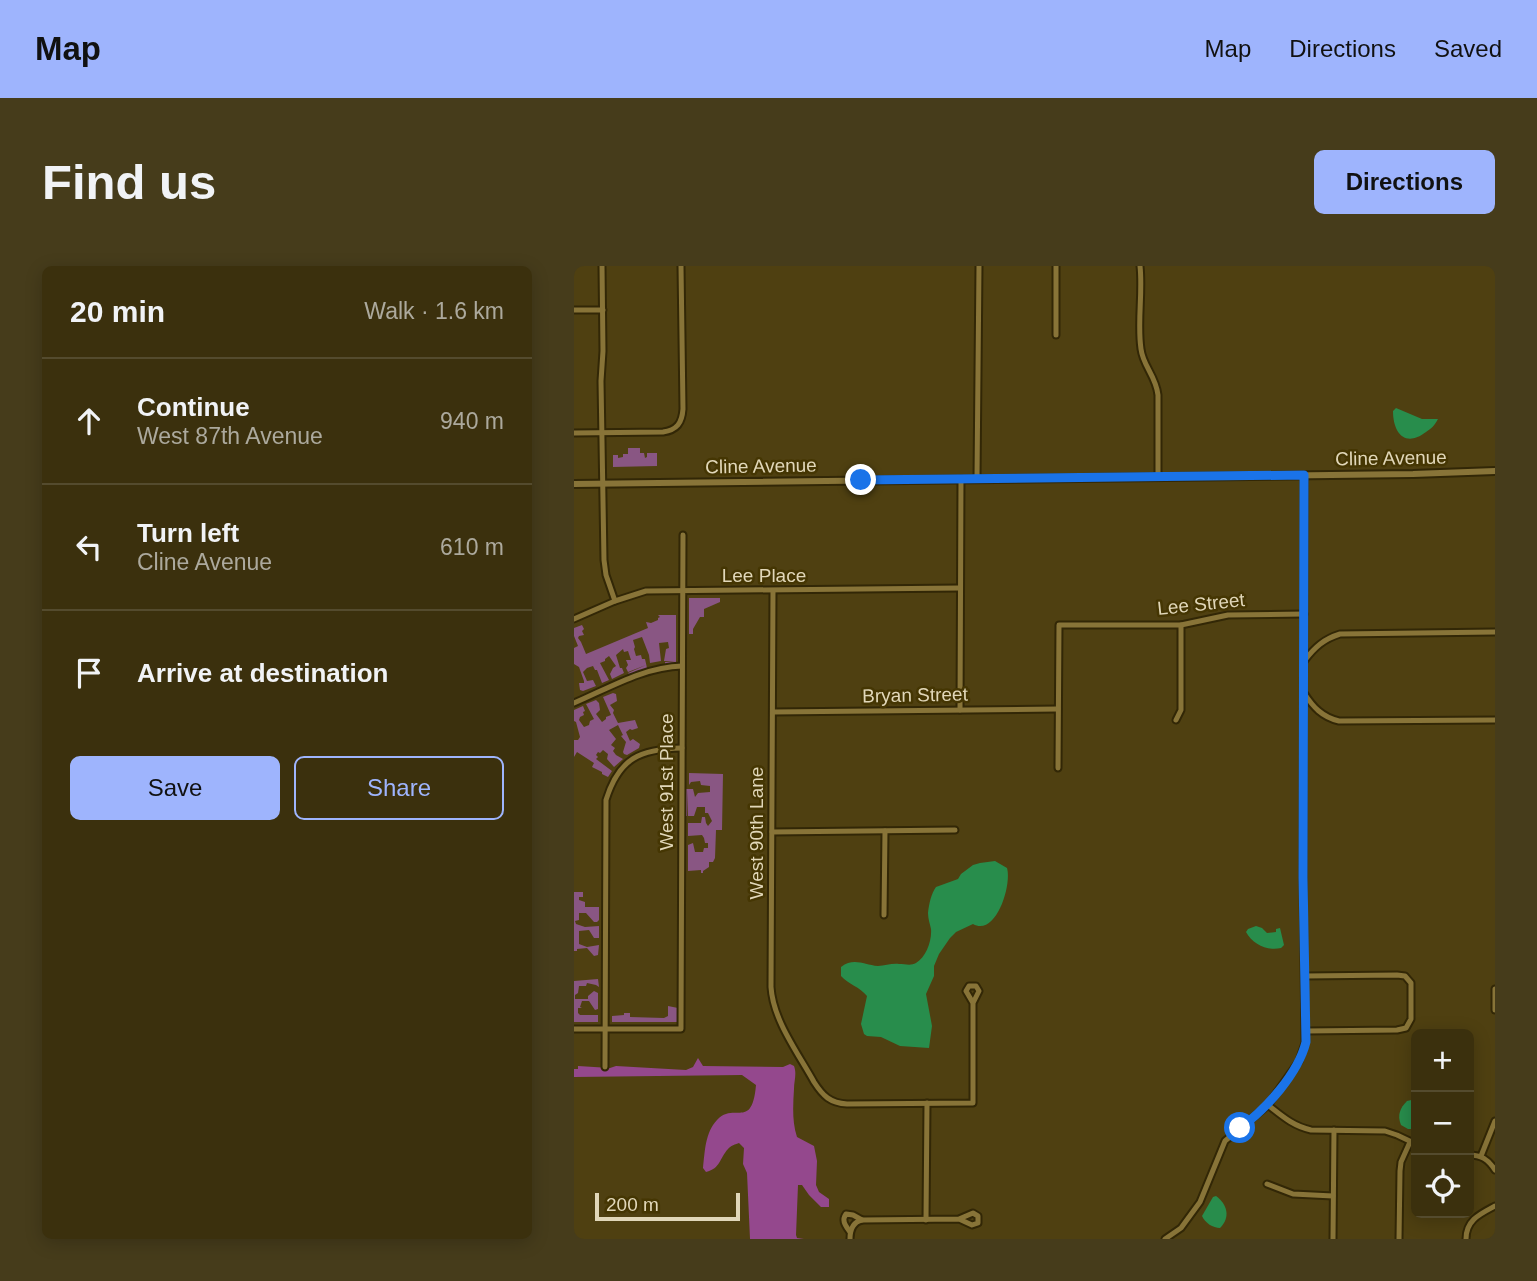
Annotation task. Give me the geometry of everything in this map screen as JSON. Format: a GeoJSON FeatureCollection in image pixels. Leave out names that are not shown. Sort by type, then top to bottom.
{"type":"FeatureCollection","features":[{"type":"Feature","properties":{"kind":"street"},"geometry":{"type":"LineString","coordinates":[[602,266],[604,566],[615,601]]}},
{"type":"Feature","properties":{"kind":"street"},"geometry":{"type":"LineString","coordinates":[[574,433],[663,432],[678,426],[683,417],[681,266]]}},
{"type":"Feature","properties":{"kind":"street"},"geometry":{"type":"LineString","coordinates":[[977,478],[979,266]]}},
{"type":"Feature","properties":{"kind":"street"},"geometry":{"type":"LineString","coordinates":[[1056,266],[1056,335]]}},
{"type":"Feature","properties":{"kind":"street"},"geometry":{"type":"LineString","coordinates":[[1140,266],[1140,348],[1157,386],[1158,476]]}},
{"type":"Feature","properties":{"kind":"street"},"geometry":{"type":"LineString","coordinates":[[574,310],[603,310]]}},
{"type":"Feature","properties":{"kind":"street","name":"Cline Avenue"},"geometry":{"type":"LineString","coordinates":[[574,484],[1495,471]]}},
{"type":"Feature","properties":{"kind":"street"},"geometry":{"type":"LineString","coordinates":[[1165,1239],[1181,1228],[1200,1202],[1225,1141],[1268,1105],[1300,1061],[1306,1042],[1303,889],[1304,475]]}},
{"type":"Feature","properties":{"kind":"street"},"geometry":{"type":"LineString","coordinates":[[960,710],[961,479]]}},
{"type":"Feature","properties":{"kind":"street","name":"West 91st Place"},"geometry":{"type":"LineString","coordinates":[[605,1029],[681,1030],[683,535]]}},
{"type":"Feature","properties":{"kind":"street","name":"Lee Place"},"geometry":{"type":"LineString","coordinates":[[574,619],[646,591],[960,588]]}},
{"type":"Feature","properties":{"kind":"street","name":"West 90th Lane"},"geometry":{"type":"LineString","coordinates":[[773,591],[771,953],[773,1002],[777,1015],[820,1092],[829,1100],[847,1104],[973,1103],[973,1003]]}},
{"type":"Feature","properties":{"kind":"street","name":"Lee Street"},"geometry":{"type":"LineString","coordinates":[[1058,709],[1059,625],[1181,625],[1228,615],[1304,614]]}},
{"type":"Feature","properties":{"kind":"street"},"geometry":{"type":"LineString","coordinates":[[1176,720],[1181,710],[1181,625]]}},
{"type":"Feature","properties":{"kind":"street"},"geometry":{"type":"LineString","coordinates":[[1304,662],[1313,649],[1326,638],[1340,634],[1495,632]]}},
{"type":"Feature","properties":{"kind":"street"},"geometry":{"type":"LineString","coordinates":[[574,703],[648,671],[682,666]]}},
{"type":"Feature","properties":{"kind":"street"},"geometry":{"type":"LineString","coordinates":[[1304,693],[1322,715],[1339,721],[1495,720]]}},
{"type":"Feature","properties":{"kind":"street"},"geometry":{"type":"LineString","coordinates":[[1058,709],[1058,768]]}},
{"type":"Feature","properties":{"kind":"street","name":"Bryan Street"},"geometry":{"type":"LineString","coordinates":[[773,712],[1058,709]]}},
{"type":"Feature","properties":{"kind":"street"},"geometry":{"type":"LineString","coordinates":[[605,1068],[606,800],[617,774],[628,762],[649,751],[682,748]]}},
{"type":"Feature","properties":{"kind":"street"},"geometry":{"type":"LineString","coordinates":[[772,832],[955,830]]}},
{"type":"Feature","properties":{"kind":"street"},"geometry":{"type":"LineString","coordinates":[[884,915],[885,831]]}},
{"type":"Feature","properties":{"kind":"street"},"geometry":{"type":"LineString","coordinates":[[1305,976],[1405,976],[1411,983],[1411,1019],[1406,1028],[1306,1031]]}},
{"type":"Feature","properties":{"kind":"street"},"geometry":{"type":"LineString","coordinates":[[1495,989],[1495,1010]]}},
{"type":"Feature","properties":{"kind":"street"},"geometry":{"type":"LineString","coordinates":[[574,1029],[605,1029]]}},
{"type":"Feature","properties":{"kind":"street"},"geometry":{"type":"LineString","coordinates":[[926,1220],[927,1103]]}},
{"type":"Feature","properties":{"kind":"street"},"geometry":{"type":"LineString","coordinates":[[1268,1105],[1302,1128],[1385,1131],[1411,1142]]}},
{"type":"Feature","properties":{"kind":"street"},"geometry":{"type":"LineString","coordinates":[[1481,1156],[1495,1121]]}},
{"type":"Feature","properties":{"kind":"street"},"geometry":{"type":"LineString","coordinates":[[1333,1239],[1334,1130]]}},
{"type":"Feature","properties":{"kind":"street"},"geometry":{"type":"LineString","coordinates":[[1399,1239],[1401,1162],[1411,1146]]}},
{"type":"Feature","properties":{"kind":"street"},"geometry":{"type":"LineString","coordinates":[[1474,1155],[1481,1156],[1490,1162],[1495,1170]]}},
{"type":"Feature","properties":{"kind":"street"},"geometry":{"type":"LineString","coordinates":[[1267,1184],[1293,1194],[1333,1196]]}},
{"type":"Feature","properties":{"kind":"street"},"geometry":{"type":"LineString","coordinates":[[1466,1239],[1466,1231],[1474,1219],[1495,1206]]}},
{"type":"Feature","properties":{"kind":"street"},"geometry":{"type":"LineString","coordinates":[[850,1236],[844,1223],[846,1214],[862,1220]]}},
{"type":"Feature","properties":{"kind":"street"},"geometry":{"type":"LineString","coordinates":[[850,1236],[854,1225],[862,1220],[959,1219]]}},
{"type":"Feature","properties":{"kind":"shaded area"},"geometry":{"type":"Polygon","coordinates":[[[1396,408],[1422,419],[1438,419],[1419,437],[1406,438],[1395,426],[1393,411],[1396,408]]]}},
{"type":"Feature","properties":{"kind":"shaded area"},"geometry":{"type":"Polygon","coordinates":[[[628,448],[640,448],[640,453],[644,453],[645,458],[647,453],[657,453],[657,466],[613,467],[613,455],[623,457],[623,454],[628,454],[628,448]]]}},
{"type":"Feature","properties":{"kind":"shaded area"},"geometry":{"type":"Polygon","coordinates":[[[689,598],[720,598],[720,602],[704,609],[704,617],[700,617],[693,634],[689,634],[689,598]]]}},
{"type":"Feature","properties":{"kind":"shaded area"},"geometry":{"type":"Polygon","coordinates":[[[658,615],[676,615],[676,663],[665,664],[675,661],[664,661],[666,649],[669,648],[668,642],[659,643],[661,661],[650,663],[642,637],[633,640],[634,649],[636,656],[641,655],[642,659],[645,659],[647,668],[630,675],[628,673],[646,665],[628,672],[626,660],[631,660],[628,651],[624,652],[623,649],[616,655],[624,673],[612,679],[610,674],[616,666],[609,656],[600,663],[609,680],[602,683],[593,666],[587,668],[583,672],[587,681],[593,680],[596,686],[580,690],[579,683],[584,681],[579,667],[574,664],[574,648],[578,646],[574,628],[582,625],[584,629],[584,635],[578,638],[586,654],[648,628],[646,622],[658,620],[658,615]]]}},
{"type":"Feature","properties":{"kind":"shaded area"},"geometry":{"type":"Polygon","coordinates":[[[616,694],[617,701],[610,705],[618,723],[635,720],[638,728],[626,732],[630,741],[633,739],[640,744],[639,748],[624,754],[626,742],[618,725],[609,730],[616,739],[611,745],[615,748],[613,751],[623,759],[614,767],[607,759],[608,754],[603,750],[598,752],[596,759],[612,771],[608,777],[592,767],[594,763],[577,752],[574,757],[574,740],[580,737],[574,721],[574,710],[583,706],[584,715],[579,720],[584,727],[589,725],[594,719],[586,704],[596,700],[600,710],[596,714],[602,722],[611,715],[603,697],[616,694]]]}},
{"type":"Feature","properties":{"kind":"shaded area"},"geometry":{"type":"Polygon","coordinates":[[[689,773],[723,774],[722,830],[716,830],[715,858],[713,862],[709,862],[709,867],[703,873],[701,870],[688,871],[688,845],[693,843],[695,852],[703,852],[704,848],[708,848],[708,843],[705,843],[702,835],[688,836],[688,823],[701,823],[702,817],[705,817],[708,826],[712,821],[708,813],[705,813],[705,807],[697,807],[694,816],[688,816],[688,790],[685,816],[685,789],[693,789],[695,797],[698,793],[710,792],[710,786],[701,785],[700,781],[691,782],[689,785],[689,773]]]}},
{"type":"Feature","properties":{"kind":"shaded area"},"geometry":{"type":"Polygon","coordinates":[[[995,861],[1007,868],[1008,876],[1005,897],[995,916],[989,923],[981,926],[973,924],[956,932],[939,954],[934,966],[934,976],[926,994],[932,1026],[929,1048],[900,1046],[881,1037],[864,1034],[861,1024],[867,996],[841,976],[841,967],[855,962],[878,966],[916,963],[923,957],[929,943],[931,929],[928,913],[930,899],[936,887],[958,879],[973,865],[995,861]]]}},
{"type":"Feature","properties":{"kind":"shaded area"},"geometry":{"type":"Polygon","coordinates":[[[574,892],[583,892],[583,897],[579,897],[579,900],[585,902],[585,907],[599,907],[597,922],[586,913],[579,913],[579,920],[575,921],[585,927],[599,926],[599,938],[594,938],[589,930],[579,931],[579,944],[587,947],[599,945],[598,955],[594,956],[587,948],[574,951],[574,892]]]}},
{"type":"Feature","properties":{"kind":"shaded area"},"geometry":{"type":"Polygon","coordinates":[[[1256,926],[1267,933],[1276,932],[1276,929],[1280,928],[1284,945],[1271,949],[1257,944],[1246,932],[1256,926]]]}},
{"type":"Feature","properties":{"kind":"shaded area"},"geometry":{"type":"Polygon","coordinates":[[[598,979],[599,987],[587,983],[586,986],[579,986],[575,999],[588,999],[594,991],[598,993],[598,1009],[595,1010],[589,1001],[582,1001],[582,1008],[578,1008],[578,1013],[598,1015],[598,1022],[574,1022],[574,981],[598,979]]]}},
{"type":"Feature","properties":{"kind":"shaded area"},"geometry":{"type":"Polygon","coordinates":[[[668,1006],[678,1008],[677,1022],[612,1022],[612,1016],[624,1013],[630,1013],[630,1017],[664,1018],[668,1016],[668,1006]]]}},
{"type":"Feature","properties":{"kind":"shaded area"},"geometry":{"type":"Polygon","coordinates":[[[698,1058],[703,1066],[794,1066],[795,1131],[797,1137],[814,1146],[817,1161],[816,1185],[819,1192],[829,1199],[829,1207],[821,1207],[802,1185],[798,1185],[796,1235],[797,1238],[804,1239],[750,1239],[747,1173],[743,1164],[744,1148],[739,1143],[729,1148],[714,1168],[706,1172],[703,1168],[708,1136],[713,1125],[723,1115],[741,1113],[751,1107],[756,1085],[742,1075],[574,1077],[574,1069],[578,1069],[578,1066],[686,1070],[693,1067],[698,1058]]]}},
{"type":"Feature","properties":{"kind":"shaded area"},"geometry":{"type":"Polygon","coordinates":[[[1411,1100],[1411,1129],[1401,1125],[1399,1118],[1407,1101],[1411,1100]]]}},
{"type":"Feature","properties":{"kind":"shaded area"},"geometry":{"type":"Polygon","coordinates":[[[1216,1196],[1226,1211],[1226,1219],[1220,1228],[1210,1225],[1202,1216],[1216,1196]]]}},
{"type":"Feature","properties":{"kind":"route"},"geometry":{"type":"LineString","coordinates":[[861,480],[1304,475],[1303,878],[1306,1042],[1300,1061],[1268,1105],[1240,1128]]}}]}
